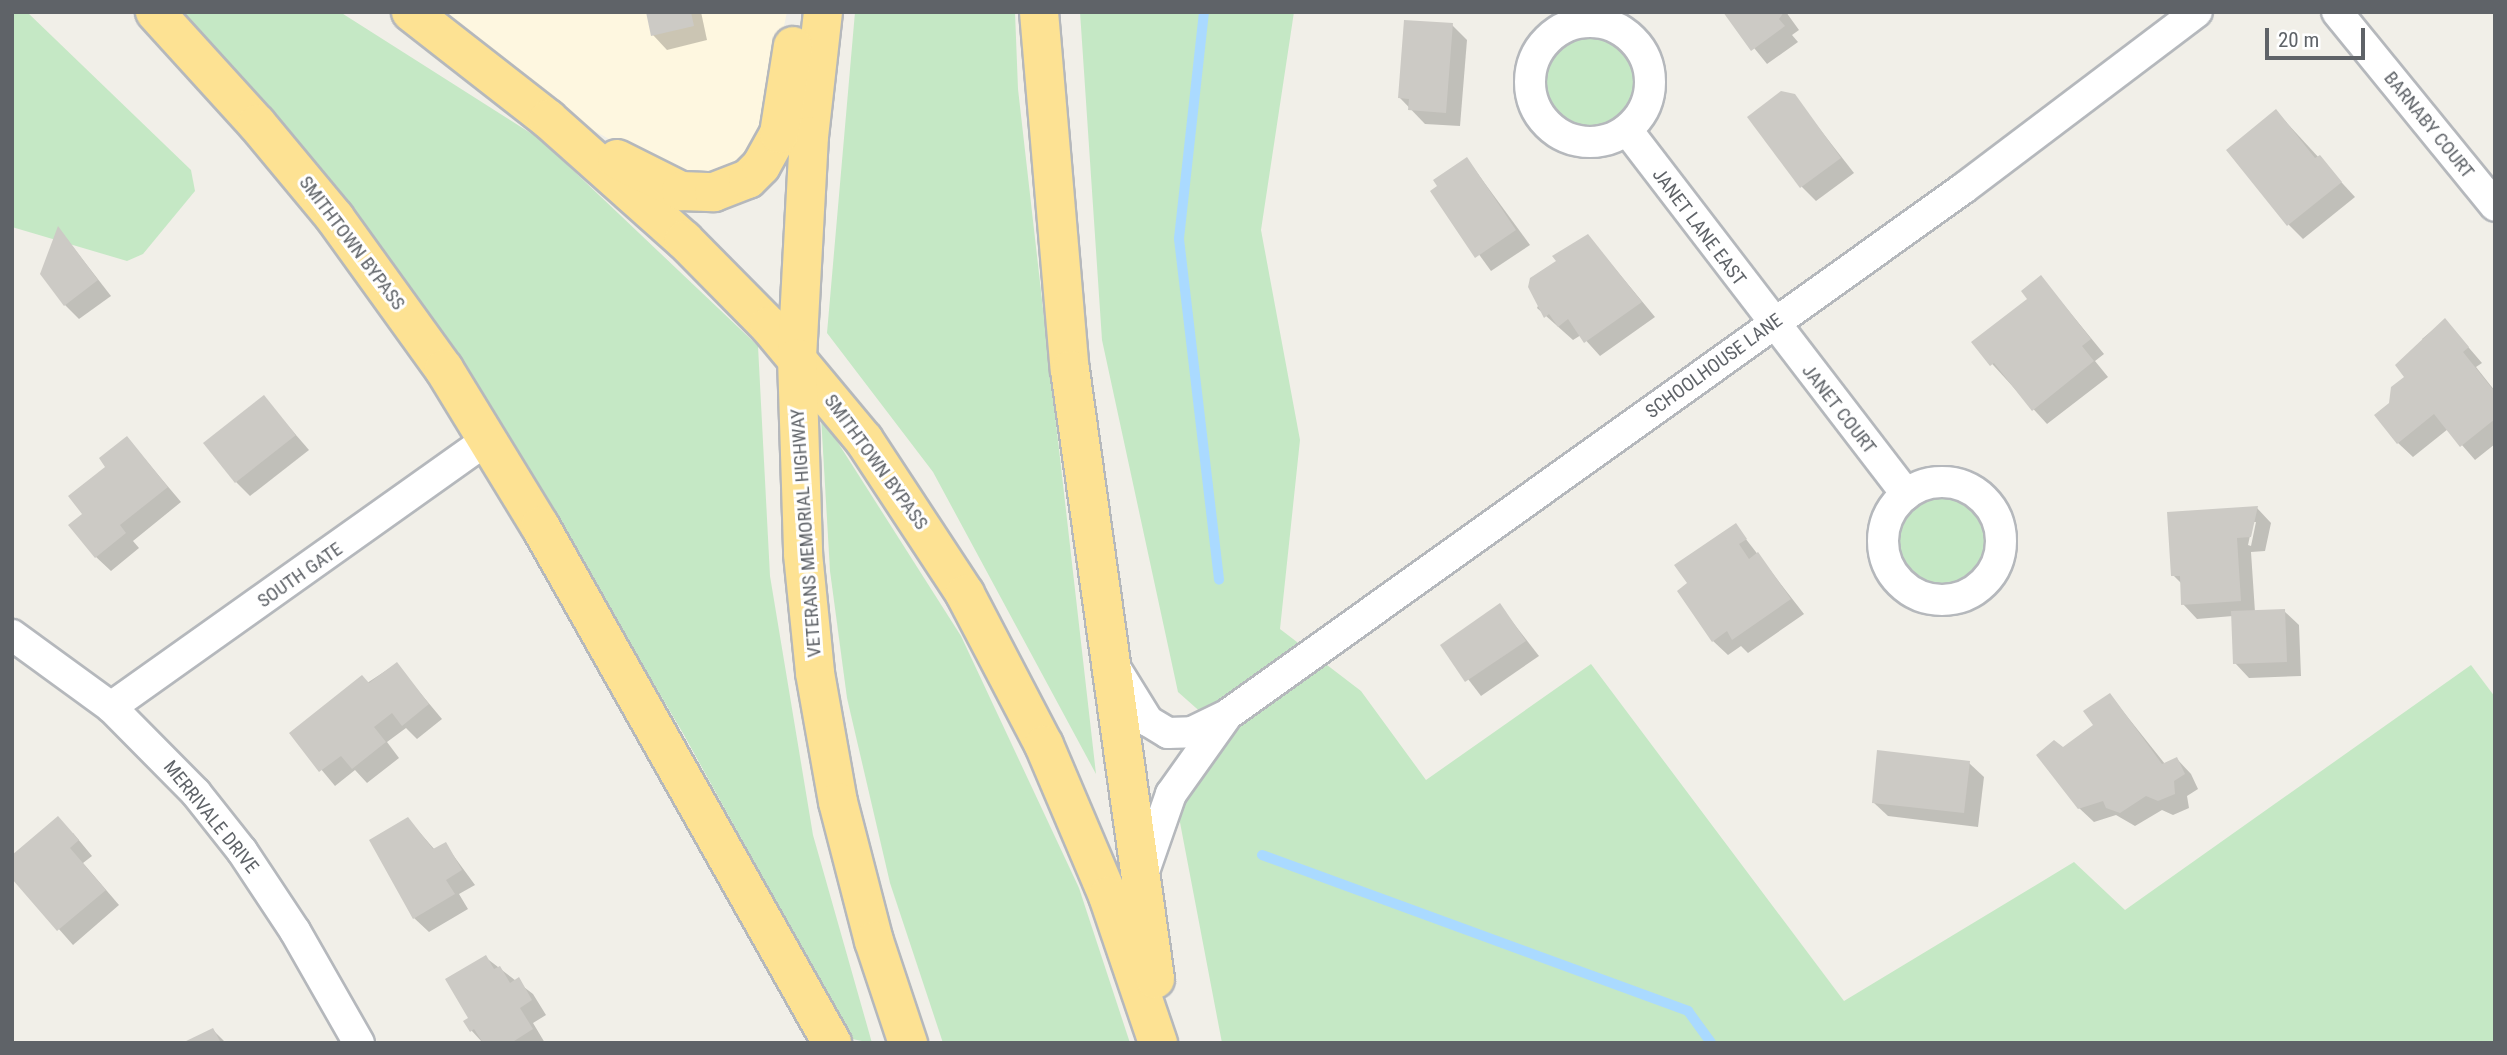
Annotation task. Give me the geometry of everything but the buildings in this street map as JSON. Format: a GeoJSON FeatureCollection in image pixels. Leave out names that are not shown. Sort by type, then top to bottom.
{"type":"FeatureCollection","features":[{"type":"Feature","properties":{"kind":"highway","name":"SMITHTOWN BYPASS"},"geometry":{"type":"LineString","coordinates":[[155,12],[257,124],[335,218],[408,317],[488,439],[832,1043]]}},
{"type":"Feature","properties":{"kind":"highway","name":"SMITHTOWN BYPASS"},"geometry":{"type":"LineString","coordinates":[[411,12],[548,119],[684,240],[797,358],[898,488],[1003,663],[1086,842],[1158,1043]]}},
{"type":"Feature","properties":{"kind":"highway"},"geometry":{"type":"LineString","coordinates":[[548,119],[681,191],[714,192],[733,186],[761,166],[779,134],[797,12]]}},
{"type":"Feature","properties":{"kind":"highway","name":"VETERANS MEMORIAL HIGHWAY"},"geometry":{"type":"LineString","coordinates":[[823,12],[809,136],[797,358],[803,554],[822,723],[859,887],[908,1043]]}},
{"type":"Feature","properties":{"kind":"highway"},"geometry":{"type":"LineString","coordinates":[[1040,12],[1070,370],[1107,651],[1165,1043]]}},
{"type":"Feature","properties":{"kind":"street","name":"SCHOOLHOUSE LANE"},"geometry":{"type":"LineString","coordinates":[[1107,651],[1128,694],[1157,728],[1180,734],[1227,715],[1773,324],[2197,12]]}},
{"type":"Feature","properties":{"kind":"street","name":"BARNABY COURT"},"geometry":{"type":"LineString","coordinates":[[2337,12],[2495,206]]}},
{"type":"Feature","properties":{"kind":"street"},"geometry":{"type":"LineString","coordinates":[[1576,23],[1616,27],[1645,56],[1650,76],[1649,96],[1641,115],[1627,131],[1610,140],[1572,140],[1541,117],[1529,80],[1543,44],[1557,31],[1576,23]]}},
{"type":"Feature","properties":{"kind":"street","name":"JANET LANE EAST"},"geometry":{"type":"LineString","coordinates":[[1627,131],[1773,324]]}},
{"type":"Feature","properties":{"kind":"street","name":"JANET COURT"},"geometry":{"type":"LineString","coordinates":[[1773,324],[1906,494]]}},
{"type":"Feature","properties":{"kind":"street","name":"SOUTH GATE"},"geometry":{"type":"LineString","coordinates":[[111,707],[488,439]]}},
{"type":"Feature","properties":{"kind":"street"},"geometry":{"type":"LineString","coordinates":[[1944,481],[1981,495],[2001,530],[1996,569],[1983,585],[1968,596],[1930,600],[1897,580],[1883,544],[1893,508],[1906,494],[1944,481]]}},
{"type":"Feature","properties":{"kind":"street","name":"MERRIVALE DRIVE"},"geometry":{"type":"LineString","coordinates":[[12,635],[111,707],[196,793],[242,851],[359,1043]]}},
{"type":"Feature","properties":{"kind":"street","name":"SCHOOLHOUSE LANE"},"geometry":{"type":"LineString","coordinates":[[1140,882],[1171,794],[1227,715]]}},
{"type":"Feature","properties":{"kind":"shaded area"},"geometry":{"type":"Polygon","coordinates":[[[428,12],[787,12],[759,142],[728,174],[700,182],[654,164],[519,89],[428,12]]]}},
{"type":"Feature","properties":{"kind":"green space"},"geometry":{"type":"Polygon","coordinates":[[[12,12],[27,12],[191,170],[195,191],[143,254],[127,261],[12,227],[12,12]]]}},
{"type":"Feature","properties":{"kind":"green space"},"geometry":{"type":"Polygon","coordinates":[[[181,12],[340,12],[540,139],[758,346],[770,576],[813,835],[872,1043],[852,1039],[684,735],[508,437],[328,179],[181,12]]]}},
{"type":"Feature","properties":{"kind":"green space"},"geometry":{"type":"Polygon","coordinates":[[[855,12],[1015,12],[1018,89],[1096,774],[933,472],[827,333],[855,12]]]}},
{"type":"Feature","properties":{"kind":"green space"},"geometry":{"type":"Polygon","coordinates":[[[1080,12],[1294,12],[1261,230],[1300,440],[1280,629],[1361,691],[1426,780],[1591,664],[1844,1001],[2074,862],[2125,910],[2471,665],[2495,697],[2495,1043],[1222,1043],[1178,812],[1222,731],[1178,692],[1102,340],[1080,12]]]}},
{"type":"Feature","properties":{"kind":"green space"},"geometry":{"type":"Polygon","coordinates":[[[1590,33],[1618,41],[1632,55],[1640,83],[1632,111],[1618,125],[1590,133],[1562,125],[1548,111],[1540,83],[1548,55],[1562,41],[1590,33]]]}},
{"type":"Feature","properties":{"kind":"green space"},"geometry":{"type":"Polygon","coordinates":[[[821,416],[961,636],[1079,888],[1130,1043],[943,1043],[890,883],[847,698],[830,571],[821,416]]]}},
{"type":"Feature","properties":{"kind":"green space"},"geometry":{"type":"Polygon","coordinates":[[[1941,493],[1959,497],[1974,507],[1984,522],[1988,540],[1984,558],[1974,573],[1959,583],[1941,587],[1923,583],[1908,573],[1898,558],[1894,540],[1898,522],[1908,507],[1923,497],[1941,493]]]}},
{"type":"Feature","properties":{"kind":"waterway"},"geometry":{"type":"LineString","coordinates":[[1204,12],[1179,239],[1219,580]]}},
{"type":"Feature","properties":{"kind":"waterway"},"geometry":{"type":"LineString","coordinates":[[1262,855],[1688,1011],[1711,1043]]}}]}
